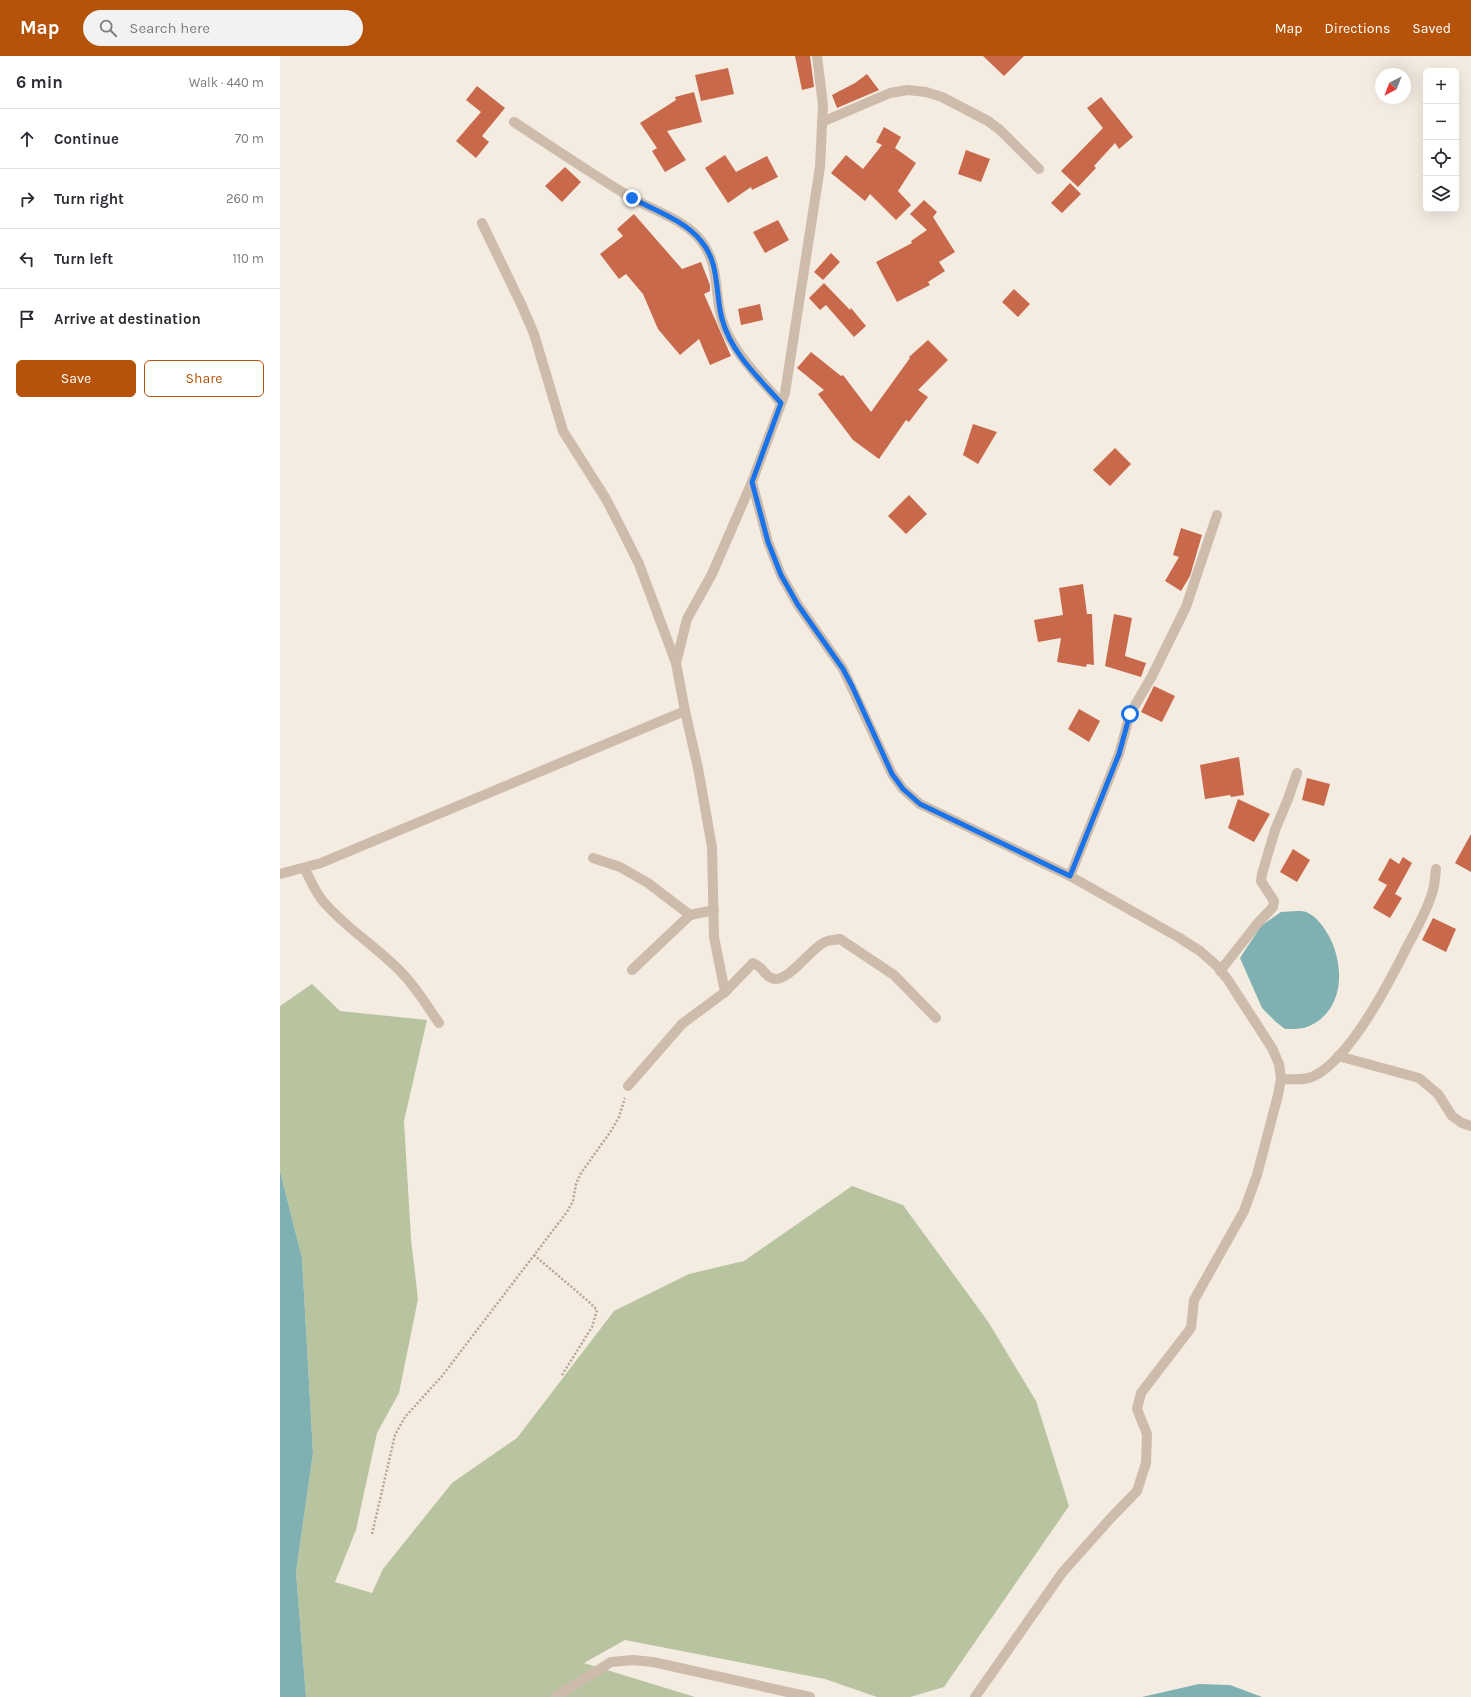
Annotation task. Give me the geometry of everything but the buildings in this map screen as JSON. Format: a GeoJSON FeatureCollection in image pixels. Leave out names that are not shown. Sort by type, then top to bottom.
{"type":"FeatureCollection","features":[{"type":"Feature","properties":{"kind":"street"},"geometry":{"type":"LineString","coordinates":[[676,662],[687,619],[712,574],[752,482],[785,393],[820,167],[823,105],[817,56]]}},
{"type":"Feature","properties":{"kind":"street"},"geometry":{"type":"LineString","coordinates":[[822,122],[890,93],[908,90],[926,92],[942,96],[988,121],[1000,130],[1039,169]]}},
{"type":"Feature","properties":{"kind":"street"},"geometry":{"type":"LineString","coordinates":[[514,122],[632,198],[689,228],[702,241],[710,255],[715,270],[722,319],[728,335],[736,351],[781,403]]}},
{"type":"Feature","properties":{"kind":"street"},"geometry":{"type":"LineString","coordinates":[[482,223],[534,334],[563,431],[606,499],[639,564],[676,662],[698,768],[712,847],[714,937],[725,992]]}},
{"type":"Feature","properties":{"kind":"street"},"geometry":{"type":"LineString","coordinates":[[752,482],[768,542],[781,575],[798,605],[843,669],[887,764],[903,789],[920,804],[1017,849],[1070,876],[1200,951],[1220,970],[1272,1048],[1279,1064],[1281,1079],[1278,1095],[1257,1175],[1244,1211],[1194,1300],[1190,1328],[1141,1393],[1137,1409],[1147,1434],[1146,1462],[1137,1491],[1062,1573],[975,1697]]}},
{"type":"Feature","properties":{"kind":"street"},"geometry":{"type":"LineString","coordinates":[[1070,876],[1119,754],[1130,714],[1152,676],[1186,607],[1217,515]]}},
{"type":"Feature","properties":{"kind":"street"},"geometry":{"type":"LineString","coordinates":[[280,874],[321,863],[685,711]]}},
{"type":"Feature","properties":{"kind":"street"},"geometry":{"type":"LineString","coordinates":[[1220,970],[1257,924],[1273,907],[1274,901],[1261,881],[1262,874],[1275,830],[1288,800],[1297,773]]}},
{"type":"Feature","properties":{"kind":"street"},"geometry":{"type":"LineString","coordinates":[[593,858],[620,867],[648,883],[690,915]]}},
{"type":"Feature","properties":{"kind":"street"},"geometry":{"type":"LineString","coordinates":[[304,868],[322,900],[341,919],[380,951],[402,973],[439,1023]]}},
{"type":"Feature","properties":{"kind":"street"},"geometry":{"type":"LineString","coordinates":[[1281,1079],[1305,1079],[1313,1077],[1322,1071],[1346,1047],[1386,988],[1427,909],[1434,889],[1436,869]]}},
{"type":"Feature","properties":{"kind":"street"},"geometry":{"type":"LineString","coordinates":[[632,970],[690,915],[714,910]]}},
{"type":"Feature","properties":{"kind":"street"},"geometry":{"type":"LineString","coordinates":[[628,1086],[682,1024],[725,992],[753,963],[758,964],[768,976],[776,979],[784,976],[824,942],[840,939],[894,975],[936,1018]]}},
{"type":"Feature","properties":{"kind":"street"},"geometry":{"type":"LineString","coordinates":[[1338,1056],[1419,1078],[1438,1094],[1452,1116],[1462,1123],[1471,1126]]}},
{"type":"Feature","properties":{"kind":"street"},"geometry":{"type":"LineString","coordinates":[[555,1697],[611,1662],[633,1660],[653,1662],[810,1697]]}},
{"type":"Feature","properties":{"kind":"path"},"geometry":{"type":"LineString","coordinates":[[372,1534],[395,1435],[402,1423],[419,1401],[442,1376],[573,1201],[576,1184],[581,1173],[611,1131],[619,1117],[628,1086]]}},
{"type":"Feature","properties":{"kind":"path"},"geometry":{"type":"LineString","coordinates":[[534,1255],[588,1300],[596,1310],[592,1327],[562,1375]]}},
{"type":"Feature","properties":{"kind":"green space"},"geometry":{"type":"Polygon","coordinates":[[[312,984],[340,1011],[427,1020],[404,1121],[411,1239],[418,1299],[399,1393],[377,1433],[356,1530],[335,1582],[372,1593],[383,1569],[452,1483],[517,1438],[614,1311],[689,1274],[744,1261],[852,1186],[903,1205],[989,1323],[1036,1401],[1069,1506],[944,1687],[910,1697],[877,1697],[825,1679],[625,1640],[584,1663],[695,1697],[306,1697],[296,1572],[313,1453],[302,1258],[280,1171],[280,1006],[312,984]]]}},
{"type":"Feature","properties":{"kind":"water"},"geometry":{"type":"Polygon","coordinates":[[[1303,911],[1314,916],[1330,938],[1338,964],[1338,990],[1334,1002],[1327,1013],[1317,1022],[1304,1028],[1285,1029],[1262,1008],[1240,958],[1261,926],[1281,912],[1303,911]]]}},
{"type":"Feature","properties":{"kind":"water"},"geometry":{"type":"Polygon","coordinates":[[[280,1171],[302,1258],[313,1453],[296,1572],[306,1697],[280,1697],[280,1171]]]}},
{"type":"Feature","properties":{"kind":"water"},"geometry":{"type":"Polygon","coordinates":[[[1199,1684],[1230,1685],[1262,1697],[1142,1697],[1199,1684]]]}},
{"type":"Feature","properties":{"kind":"route"},"geometry":{"type":"LineString","coordinates":[[632,198],[689,228],[702,241],[710,255],[715,270],[722,319],[728,335],[736,351],[781,403],[752,482],[768,542],[781,575],[798,605],[843,669],[884,759],[892,774],[903,789],[920,804],[935,812],[1017,849],[1070,876],[1119,754],[1130,714]]}}]}
